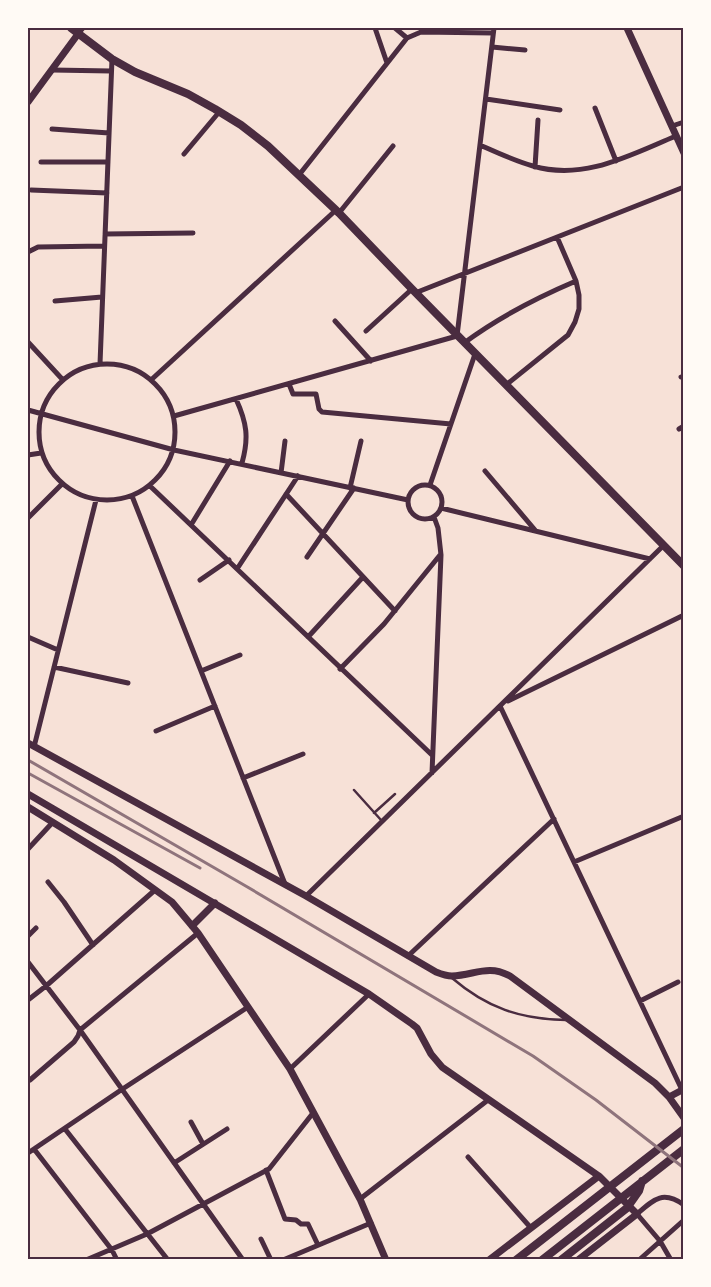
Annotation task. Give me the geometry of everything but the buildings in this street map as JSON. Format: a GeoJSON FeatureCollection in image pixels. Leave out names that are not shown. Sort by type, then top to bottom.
{"type":"FeatureCollection","features":[{"type":"Feature","properties":{"kind":"main road"},"geometry":{"type":"LineString","coordinates":[[71,28],[80,31],[112,59],[135,72],[188,94],[220,111],[268,146],[338,212],[413,291],[684,566]]}},
{"type":"Feature","properties":{"kind":"main road"},"geometry":{"type":"LineString","coordinates":[[516,1260],[684,1129]]}},
{"type":"Feature","properties":{"kind":"main road"},"geometry":{"type":"LineString","coordinates":[[542,1260],[684,1149]]}},
{"type":"Feature","properties":{"kind":"main road"},"geometry":{"type":"LineString","coordinates":[[561,1260],[627,1208],[637,1196],[642,1181]]}},
{"type":"Feature","properties":{"kind":"street"},"geometry":{"type":"LineString","coordinates":[[375,28],[387,63]]}},
{"type":"Feature","properties":{"kind":"street"},"geometry":{"type":"LineString","coordinates":[[395,28],[407,38]]}},
{"type":"Feature","properties":{"kind":"street"},"geometry":{"type":"LineString","coordinates":[[627,28],[684,153]]}},
{"type":"Feature","properties":{"kind":"street"},"geometry":{"type":"LineString","coordinates":[[174,416],[457,336],[494,30],[421,32],[407,38],[299,175]]}},
{"type":"Feature","properties":{"kind":"street"},"geometry":{"type":"LineString","coordinates":[[28,102],[80,31]]}},
{"type":"Feature","properties":{"kind":"street"},"geometry":{"type":"LineString","coordinates":[[492,47],[525,50]]}},
{"type":"Feature","properties":{"kind":"street"},"geometry":{"type":"LineString","coordinates":[[100,364],[112,59]]}},
{"type":"Feature","properties":{"kind":"street"},"geometry":{"type":"LineString","coordinates":[[52,70],[112,71]]}},
{"type":"Feature","properties":{"kind":"street"},"geometry":{"type":"LineString","coordinates":[[486,100],[560,110]]}},
{"type":"Feature","properties":{"kind":"street"},"geometry":{"type":"LineString","coordinates":[[595,108],[616,161]]}},
{"type":"Feature","properties":{"kind":"street"},"geometry":{"type":"LineString","coordinates":[[184,154],[220,111]]}},
{"type":"Feature","properties":{"kind":"street"},"geometry":{"type":"LineString","coordinates":[[535,167],[538,120]]}},
{"type":"Feature","properties":{"kind":"street"},"geometry":{"type":"LineString","coordinates":[[672,126],[684,122]]}},
{"type":"Feature","properties":{"kind":"street"},"geometry":{"type":"LineString","coordinates":[[52,129],[109,133]]}},
{"type":"Feature","properties":{"kind":"street"},"geometry":{"type":"LineString","coordinates":[[480,145],[535,167],[558,171],[579,171],[600,167],[676,136]]}},
{"type":"Feature","properties":{"kind":"street"},"geometry":{"type":"LineString","coordinates":[[151,380],[338,212],[393,146]]}},
{"type":"Feature","properties":{"kind":"street"},"geometry":{"type":"LineString","coordinates":[[41,162],[108,162]]}},
{"type":"Feature","properties":{"kind":"street"},"geometry":{"type":"LineString","coordinates":[[366,331],[413,291],[465,273],[684,188]]}},
{"type":"Feature","properties":{"kind":"street"},"geometry":{"type":"LineString","coordinates":[[31,190],[106,192]]}},
{"type":"Feature","properties":{"kind":"street"},"geometry":{"type":"LineString","coordinates":[[105,234],[193,233]]}},
{"type":"Feature","properties":{"kind":"street"},"geometry":{"type":"LineString","coordinates":[[506,385],[568,335],[575,322],[579,309],[579,295],[576,281],[557,236]]}},
{"type":"Feature","properties":{"kind":"street"},"geometry":{"type":"LineString","coordinates":[[29,251],[38,247],[104,246]]}},
{"type":"Feature","properties":{"kind":"street"},"geometry":{"type":"LineString","coordinates":[[464,343],[513,310],[576,281]]}},
{"type":"Feature","properties":{"kind":"street"},"geometry":{"type":"LineString","coordinates":[[55,301],[102,297]]}},
{"type":"Feature","properties":{"kind":"street"},"geometry":{"type":"LineString","coordinates":[[335,321],[371,360]]}},
{"type":"Feature","properties":{"kind":"street"},"geometry":{"type":"LineString","coordinates":[[28,342],[63,380]]}},
{"type":"Feature","properties":{"kind":"street"},"geometry":{"type":"LineString","coordinates":[[430,485],[475,354]]}},
{"type":"Feature","properties":{"kind":"street"},"geometry":{"type":"LineString","coordinates":[[100,364],[118,364],[136,370],[151,380],[162,390],[169,403],[176,427],[174,450],[165,470],[150,486],[132,496],[114,501],[84,497],[62,484],[50,470],[41,452],[39,427],[41,414],[46,401],[54,390],[74,372],[100,364]]}},
{"type":"Feature","properties":{"kind":"street"},"geometry":{"type":"LineString","coordinates":[[289,384],[293,394],[316,394],[319,409],[322,412],[451,424]]}},
{"type":"Feature","properties":{"kind":"street"},"geometry":{"type":"LineString","coordinates":[[236,399],[243,414],[246,430],[246,447],[242,463]]}},
{"type":"Feature","properties":{"kind":"street"},"geometry":{"type":"LineString","coordinates":[[28,410],[174,450],[408,500]]}},
{"type":"Feature","properties":{"kind":"street"},"geometry":{"type":"LineString","coordinates":[[281,473],[286,441]]}},
{"type":"Feature","properties":{"kind":"street"},"geometry":{"type":"LineString","coordinates":[[307,557],[352,488],[361,441]]}},
{"type":"Feature","properties":{"kind":"street"},"geometry":{"type":"LineString","coordinates":[[28,455],[41,452]]}},
{"type":"Feature","properties":{"kind":"street"},"geometry":{"type":"LineString","coordinates":[[191,525],[230,461]]}},
{"type":"Feature","properties":{"kind":"street"},"geometry":{"type":"LineString","coordinates":[[485,472],[536,530]]}},
{"type":"Feature","properties":{"kind":"street"},"geometry":{"type":"LineString","coordinates":[[238,569],[298,476]]}},
{"type":"Feature","properties":{"kind":"street"},"geometry":{"type":"LineString","coordinates":[[28,518],[62,484]]}},
{"type":"Feature","properties":{"kind":"street"},"geometry":{"type":"LineString","coordinates":[[425,484],[430,485],[441,494],[441,508],[434,516],[424,519],[410,510],[408,500],[412,491],[416,488],[425,484]]}},
{"type":"Feature","properties":{"kind":"street"},"geometry":{"type":"LineString","coordinates":[[150,486],[432,755]]}},
{"type":"Feature","properties":{"kind":"street"},"geometry":{"type":"LineString","coordinates":[[286,494],[395,611]]}},
{"type":"Feature","properties":{"kind":"street"},"geometry":{"type":"LineString","coordinates":[[132,496],[286,886]]}},
{"type":"Feature","properties":{"kind":"street"},"geometry":{"type":"LineString","coordinates":[[96,500],[54,667],[31,745],[306,896],[436,972],[449,976],[489,969],[500,971],[510,976],[567,1020],[655,1083],[669,1097],[684,1118]]}},
{"type":"Feature","properties":{"kind":"street"},"geometry":{"type":"LineString","coordinates":[[441,508],[650,559]]}},
{"type":"Feature","properties":{"kind":"street"},"geometry":{"type":"LineString","coordinates":[[432,773],[440,554],[438,528],[434,516]]}},
{"type":"Feature","properties":{"kind":"street"},"geometry":{"type":"LineString","coordinates":[[306,896],[663,546]]}},
{"type":"Feature","properties":{"kind":"street"},"geometry":{"type":"LineString","coordinates":[[340,669],[395,611],[440,554]]}},
{"type":"Feature","properties":{"kind":"street"},"geometry":{"type":"LineString","coordinates":[[200,580],[229,560]]}},
{"type":"Feature","properties":{"kind":"street"},"geometry":{"type":"LineString","coordinates":[[308,637],[363,577]]}},
{"type":"Feature","properties":{"kind":"street"},"geometry":{"type":"LineString","coordinates":[[501,704],[684,616]]}},
{"type":"Feature","properties":{"kind":"street"},"geometry":{"type":"LineString","coordinates":[[28,637],[58,650]]}},
{"type":"Feature","properties":{"kind":"street"},"geometry":{"type":"LineString","coordinates":[[201,671],[240,654]]}},
{"type":"Feature","properties":{"kind":"street"},"geometry":{"type":"LineString","coordinates":[[54,667],[128,682]]}},
{"type":"Feature","properties":{"kind":"street"},"geometry":{"type":"LineString","coordinates":[[501,704],[574,862],[683,1089],[669,1097]]}},
{"type":"Feature","properties":{"kind":"street"},"geometry":{"type":"LineString","coordinates":[[156,731],[215,706]]}},
{"type":"Feature","properties":{"kind":"street"},"geometry":{"type":"LineString","coordinates":[[243,778],[303,754]]}},
{"type":"Feature","properties":{"kind":"street"},"geometry":{"type":"LineString","coordinates":[[28,794],[369,994],[412,1024],[417,1028],[431,1054],[442,1067],[598,1176],[637,1214],[660,1241],[671,1260]]}},
{"type":"Feature","properties":{"kind":"street"},"geometry":{"type":"LineString","coordinates":[[28,807],[114,860],[180,910],[198,933],[290,1069],[360,1199],[386,1260]]}},
{"type":"Feature","properties":{"kind":"street"},"geometry":{"type":"LineString","coordinates":[[574,862],[684,816]]}},
{"type":"Feature","properties":{"kind":"street"},"geometry":{"type":"LineString","coordinates":[[408,956],[554,819]]}},
{"type":"Feature","properties":{"kind":"street"},"geometry":{"type":"LineString","coordinates":[[28,849],[53,822]]}},
{"type":"Feature","properties":{"kind":"street"},"geometry":{"type":"LineString","coordinates":[[48,882],[93,945]]}},
{"type":"Feature","properties":{"kind":"street"},"geometry":{"type":"LineString","coordinates":[[28,1000],[155,890]]}},
{"type":"Feature","properties":{"kind":"street"},"geometry":{"type":"LineString","coordinates":[[192,926],[215,904]]}},
{"type":"Feature","properties":{"kind":"street"},"geometry":{"type":"LineString","coordinates":[[28,936],[36,928]]}},
{"type":"Feature","properties":{"kind":"street"},"geometry":{"type":"LineString","coordinates":[[30,1080],[74,1042],[80,1030],[198,933]]}},
{"type":"Feature","properties":{"kind":"street"},"geometry":{"type":"LineString","coordinates":[[28,962],[80,1030],[243,1260]]}},
{"type":"Feature","properties":{"kind":"street"},"geometry":{"type":"LineString","coordinates":[[640,1001],[678,982]]}},
{"type":"Feature","properties":{"kind":"street"},"geometry":{"type":"LineString","coordinates":[[290,1069],[369,994]]}},
{"type":"Feature","properties":{"kind":"street"},"geometry":{"type":"LineString","coordinates":[[28,1153],[248,1007]]}},
{"type":"Feature","properties":{"kind":"street"},"geometry":{"type":"LineString","coordinates":[[360,1199],[488,1100]]}},
{"type":"Feature","properties":{"kind":"street"},"geometry":{"type":"LineString","coordinates":[[86,1260],[147,1234],[266,1170],[272,1165],[313,1112]]}},
{"type":"Feature","properties":{"kind":"street"},"geometry":{"type":"LineString","coordinates":[[190,1122],[204,1144]]}},
{"type":"Feature","properties":{"kind":"street"},"geometry":{"type":"LineString","coordinates":[[65,1129],[168,1260]]}},
{"type":"Feature","properties":{"kind":"street"},"geometry":{"type":"LineString","coordinates":[[174,1163],[226,1130]]}},
{"type":"Feature","properties":{"kind":"street"},"geometry":{"type":"LineString","coordinates":[[34,1149],[112,1250],[117,1260]]}},
{"type":"Feature","properties":{"kind":"street"},"geometry":{"type":"LineString","coordinates":[[468,1157],[531,1228]]}},
{"type":"Feature","properties":{"kind":"street"},"geometry":{"type":"LineString","coordinates":[[266,1170],[285,1219],[308,1224],[318,1245]]}},
{"type":"Feature","properties":{"kind":"street"},"geometry":{"type":"LineString","coordinates":[[489,1260],[598,1176]]}},
{"type":"Feature","properties":{"kind":"street"},"geometry":{"type":"LineString","coordinates":[[578,1260],[654,1199],[665,1197],[676,1200],[684,1205]]}},
{"type":"Feature","properties":{"kind":"street"},"geometry":{"type":"LineString","coordinates":[[640,1260],[684,1220]]}},
{"type":"Feature","properties":{"kind":"street"},"geometry":{"type":"LineString","coordinates":[[283,1260],[371,1222]]}},
{"type":"Feature","properties":{"kind":"street"},"geometry":{"type":"LineString","coordinates":[[260,1239],[271,1260]]}},
{"type":"Feature","properties":{"kind":"lane"},"geometry":{"type":"LineString","coordinates":[[354,790],[382,822]]}},
{"type":"Feature","properties":{"kind":"lane"},"geometry":{"type":"LineString","coordinates":[[374,813],[395,794]]}},
{"type":"Feature","properties":{"kind":"lane"},"geometry":{"type":"LineString","coordinates":[[449,976],[478,998],[503,1010],[531,1018],[567,1020]]}},
{"type":"Feature","properties":{"kind":"railway"},"geometry":{"type":"LineString","coordinates":[[28,760],[533,1056],[596,1100],[684,1168]]}},
{"type":"Feature","properties":{"kind":"railway"},"geometry":{"type":"LineString","coordinates":[[28,773],[200,868]]}}]}
